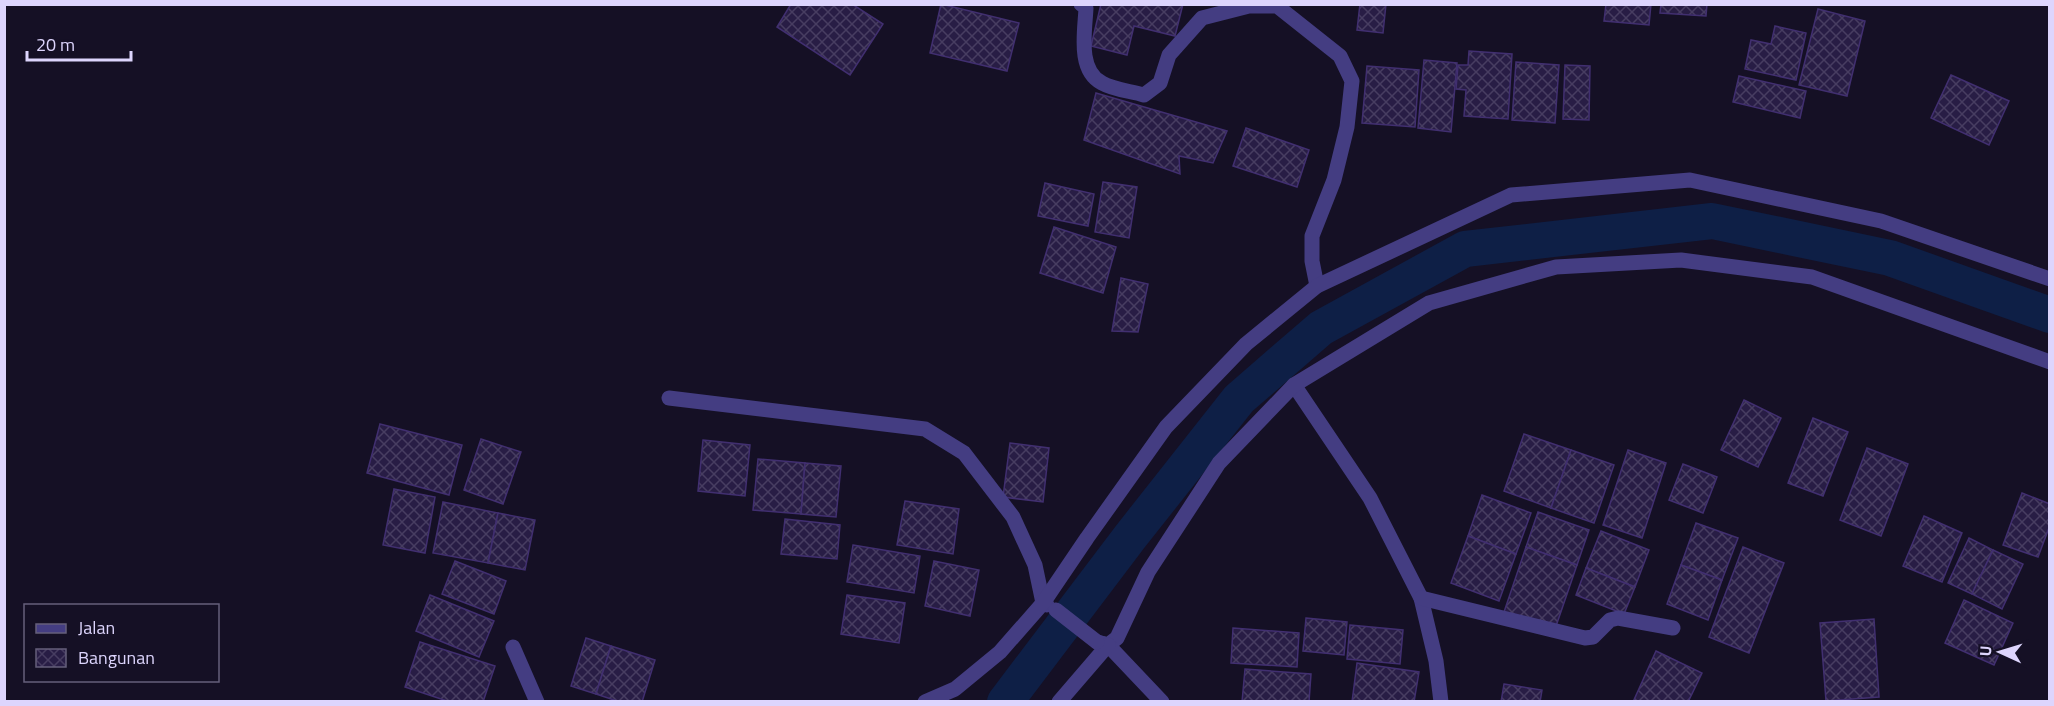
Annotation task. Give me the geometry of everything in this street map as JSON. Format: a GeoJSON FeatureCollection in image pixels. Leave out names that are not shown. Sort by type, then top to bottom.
{"type":"FeatureCollection","features":[{"type":"Feature","properties":{"kind":"street"},"geometry":{"type":"LineString","coordinates":[[1081,4],[1086,8],[1085,55],[1089,71],[1102,83],[1144,95],[1160,83],[1169,55],[1202,18],[1248,6],[1277,6],[1340,56],[1352,81],[1347,127],[1334,180],[1312,236],[1312,261],[1317,286]]}},
{"type":"Feature","properties":{"kind":"street"},"geometry":{"type":"LineString","coordinates":[[925,702],[955,689],[1050,606],[1087,538],[1166,427],[1246,344],[1317,286],[1512,195],[1690,180],[1881,221],[2049,279]]}},
{"type":"Feature","properties":{"kind":"street"},"geometry":{"type":"LineString","coordinates":[[1059,702],[1097,642],[1117,638],[1148,572],[1220,463],[1294,385],[1429,303],[1556,267],[1680,260],[1812,277],[2049,362]]}},
{"type":"Feature","properties":{"kind":"street"},"geometry":{"type":"LineString","coordinates":[[1294,385],[1370,498],[1421,598],[1437,661],[1441,702]]}},
{"type":"Feature","properties":{"kind":"street"},"geometry":{"type":"LineString","coordinates":[[669,398],[925,429],[945,439],[964,453],[1013,517],[1035,565],[1050,606],[1097,642],[1162,702]]}},
{"type":"Feature","properties":{"kind":"street"},"geometry":{"type":"LineString","coordinates":[[1421,598],[1585,638],[1593,637],[1610,620],[1618,618],[1673,628]]}},
{"type":"Feature","properties":{"kind":"street"},"geometry":{"type":"LineString","coordinates":[[513,647],[537,702]]}},
{"type":"Feature","properties":{"kind":"building"},"geometry":{"type":"Polygon","coordinates":[[[791,4],[852,4],[883,24],[850,75],[777,27],[791,4]]]}},
{"type":"Feature","properties":{"kind":"building"},"geometry":{"type":"Polygon","coordinates":[[[941,4],[1019,23],[1007,71],[930,53],[941,4]]]}},
{"type":"Feature","properties":{"kind":"building"},"geometry":{"type":"Polygon","coordinates":[[[1101,4],[1183,4],[1175,36],[1134,26],[1127,55],[1091,46],[1101,4]]]}},
{"type":"Feature","properties":{"kind":"building"},"geometry":{"type":"Polygon","coordinates":[[[1360,4],[1386,4],[1383,33],[1357,30],[1360,4]]]}},
{"type":"Feature","properties":{"kind":"building"},"geometry":{"type":"Polygon","coordinates":[[[1606,4],[1651,4],[1649,25],[1604,21],[1606,4]]]}},
{"type":"Feature","properties":{"kind":"building"},"geometry":{"type":"Polygon","coordinates":[[[1661,4],[1707,4],[1706,16],[1660,13],[1661,4]]]}},
{"type":"Feature","properties":{"kind":"building"},"geometry":{"type":"Polygon","coordinates":[[[1818,9],[1865,21],[1847,96],[1799,85],[1818,9]]]}},
{"type":"Feature","properties":{"kind":"building"},"geometry":{"type":"Polygon","coordinates":[[[1775,26],[1806,33],[1796,80],[1745,69],[1751,40],[1771,44],[1775,26]]]}},
{"type":"Feature","properties":{"kind":"building"},"geometry":{"type":"Polygon","coordinates":[[[1469,51],[1512,54],[1508,119],[1464,116],[1466,90],[1456,89],[1458,65],[1468,65],[1469,51]]]}},
{"type":"Feature","properties":{"kind":"building"},"geometry":{"type":"Polygon","coordinates":[[[1424,60],[1457,63],[1451,132],[1418,128],[1424,60]]]}},
{"type":"Feature","properties":{"kind":"building"},"geometry":{"type":"Polygon","coordinates":[[[1516,62],[1559,65],[1555,123],[1512,120],[1516,62]]]}},
{"type":"Feature","properties":{"kind":"building"},"geometry":{"type":"Polygon","coordinates":[[[1565,65],[1590,66],[1589,120],[1563,119],[1565,65]]]}},
{"type":"Feature","properties":{"kind":"building"},"geometry":{"type":"Polygon","coordinates":[[[1367,66],[1419,70],[1415,127],[1362,123],[1367,66]]]}},
{"type":"Feature","properties":{"kind":"building"},"geometry":{"type":"Polygon","coordinates":[[[1951,75],[2009,101],[1989,145],[1931,118],[1951,75]]]}},
{"type":"Feature","properties":{"kind":"building"},"geometry":{"type":"Polygon","coordinates":[[[1739,76],[1806,91],[1800,118],[1733,102],[1739,76]]]}},
{"type":"Feature","properties":{"kind":"building"},"geometry":{"type":"Polygon","coordinates":[[[1096,93],[1227,131],[1213,163],[1179,156],[1180,174],[1084,140],[1096,93]]]}},
{"type":"Feature","properties":{"kind":"building"},"geometry":{"type":"Polygon","coordinates":[[[1246,128],[1309,150],[1297,187],[1233,166],[1246,128]]]}},
{"type":"Feature","properties":{"kind":"building"},"geometry":{"type":"Polygon","coordinates":[[[1103,182],[1137,187],[1129,238],[1095,232],[1103,182]]]}},
{"type":"Feature","properties":{"kind":"building"},"geometry":{"type":"Polygon","coordinates":[[[1045,183],[1094,194],[1088,226],[1038,216],[1045,183]]]}},
{"type":"Feature","properties":{"kind":"building"},"geometry":{"type":"Polygon","coordinates":[[[1054,227],[1116,247],[1103,293],[1040,273],[1054,227]]]}},
{"type":"Feature","properties":{"kind":"building"},"geometry":{"type":"Polygon","coordinates":[[[1121,278],[1148,284],[1138,332],[1112,331],[1121,278]]]}},
{"type":"Feature","properties":{"kind":"building"},"geometry":{"type":"Polygon","coordinates":[[[1744,400],[1781,418],[1758,467],[1721,450],[1744,400]]]}},
{"type":"Feature","properties":{"kind":"building"},"geometry":{"type":"Polygon","coordinates":[[[1813,418],[1848,432],[1823,496],[1788,483],[1813,418]]]}},
{"type":"Feature","properties":{"kind":"building"},"geometry":{"type":"Polygon","coordinates":[[[380,424],[462,445],[449,495],[367,473],[380,424]]]}},
{"type":"Feature","properties":{"kind":"building"},"geometry":{"type":"Polygon","coordinates":[[[1524,434],[1571,450],[1551,508],[1504,491],[1524,434]]]}},
{"type":"Feature","properties":{"kind":"building"},"geometry":{"type":"Polygon","coordinates":[[[481,439],[521,452],[503,504],[464,490],[481,439]]]}},
{"type":"Feature","properties":{"kind":"building"},"geometry":{"type":"Polygon","coordinates":[[[703,440],[750,445],[745,496],[698,491],[703,440]]]}},
{"type":"Feature","properties":{"kind":"building"},"geometry":{"type":"Polygon","coordinates":[[[1010,443],[1049,448],[1043,502],[1003,497],[1010,443]]]}},
{"type":"Feature","properties":{"kind":"building"},"geometry":{"type":"Polygon","coordinates":[[[1867,448],[1908,464],[1881,536],[1840,520],[1867,448]]]}},
{"type":"Feature","properties":{"kind":"building"},"geometry":{"type":"Polygon","coordinates":[[[1571,450],[1614,465],[1594,523],[1551,508],[1571,450]]]}},
{"type":"Feature","properties":{"kind":"building"},"geometry":{"type":"Polygon","coordinates":[[[1628,450],[1666,463],[1642,538],[1603,525],[1628,450]]]}},
{"type":"Feature","properties":{"kind":"building"},"geometry":{"type":"Polygon","coordinates":[[[758,459],[805,463],[801,514],[753,510],[758,459]]]}},
{"type":"Feature","properties":{"kind":"building"},"geometry":{"type":"Polygon","coordinates":[[[805,463],[841,466],[836,517],[801,514],[805,463]]]}},
{"type":"Feature","properties":{"kind":"building"},"geometry":{"type":"Polygon","coordinates":[[[1683,464],[1717,477],[1703,513],[1669,500],[1683,464]]]}},
{"type":"Feature","properties":{"kind":"building"},"geometry":{"type":"Polygon","coordinates":[[[394,489],[435,497],[425,553],[383,545],[394,489]]]}},
{"type":"Feature","properties":{"kind":"building"},"geometry":{"type":"Polygon","coordinates":[[[2022,493],[2050,504],[2050,525],[2038,557],[2003,545],[2022,493]]]}},
{"type":"Feature","properties":{"kind":"building"},"geometry":{"type":"Polygon","coordinates":[[[1482,495],[1531,513],[1516,554],[1468,536],[1482,495]]]}},
{"type":"Feature","properties":{"kind":"building"},"geometry":{"type":"Polygon","coordinates":[[[905,501],[959,509],[953,554],[897,545],[905,501]]]}},
{"type":"Feature","properties":{"kind":"building"},"geometry":{"type":"Polygon","coordinates":[[[443,502],[498,513],[488,563],[433,553],[443,502]]]}},
{"type":"Feature","properties":{"kind":"building"},"geometry":{"type":"Polygon","coordinates":[[[1538,512],[1589,530],[1577,565],[1526,547],[1538,512]]]}},
{"type":"Feature","properties":{"kind":"building"},"geometry":{"type":"Polygon","coordinates":[[[498,513],[535,520],[525,570],[488,563],[498,513]]]}},
{"type":"Feature","properties":{"kind":"building"},"geometry":{"type":"Polygon","coordinates":[[[1924,516],[1962,533],[1942,582],[1903,566],[1924,516]]]}},
{"type":"Feature","properties":{"kind":"building"},"geometry":{"type":"Polygon","coordinates":[[[785,519],[840,525],[837,559],[781,554],[785,519]]]}},
{"type":"Feature","properties":{"kind":"building"},"geometry":{"type":"Polygon","coordinates":[[[1696,523],[1738,538],[1722,580],[1681,565],[1696,523]]]}},
{"type":"Feature","properties":{"kind":"building"},"geometry":{"type":"Polygon","coordinates":[[[1601,531],[1649,550],[1635,587],[1586,568],[1601,531]]]}},
{"type":"Feature","properties":{"kind":"building"},"geometry":{"type":"Polygon","coordinates":[[[1468,536],[1516,554],[1499,601],[1451,583],[1468,536]]]}},
{"type":"Feature","properties":{"kind":"building"},"geometry":{"type":"Polygon","coordinates":[[[1969,538],[1993,550],[1972,594],[1948,583],[1969,538]]]}},
{"type":"Feature","properties":{"kind":"building"},"geometry":{"type":"Polygon","coordinates":[[[853,545],[920,556],[914,593],[847,582],[853,545]]]}},
{"type":"Feature","properties":{"kind":"building"},"geometry":{"type":"Polygon","coordinates":[[[1526,547],[1577,565],[1555,629],[1504,612],[1526,547]]]}},
{"type":"Feature","properties":{"kind":"building"},"geometry":{"type":"Polygon","coordinates":[[[1743,547],[1784,563],[1749,653],[1709,637],[1743,547]]]}},
{"type":"Feature","properties":{"kind":"building"},"geometry":{"type":"Polygon","coordinates":[[[1993,550],[2023,564],[2002,609],[1972,594],[1993,550]]]}},
{"type":"Feature","properties":{"kind":"building"},"geometry":{"type":"Polygon","coordinates":[[[455,561],[506,581],[494,614],[442,594],[455,561]]]}},
{"type":"Feature","properties":{"kind":"building"},"geometry":{"type":"Polygon","coordinates":[[[934,561],[979,570],[970,616],[925,606],[934,561]]]}},
{"type":"Feature","properties":{"kind":"building"},"geometry":{"type":"Polygon","coordinates":[[[1681,565],[1722,580],[1708,620],[1667,604],[1681,565]]]}},
{"type":"Feature","properties":{"kind":"building"},"geometry":{"type":"Polygon","coordinates":[[[1586,568],[1635,587],[1624,614],[1576,595],[1586,568]]]}},
{"type":"Feature","properties":{"kind":"building"},"geometry":{"type":"Polygon","coordinates":[[[430,595],[494,621],[479,657],[416,631],[430,595]]]}},
{"type":"Feature","properties":{"kind":"building"},"geometry":{"type":"Polygon","coordinates":[[[847,595],[905,603],[899,643],[841,634],[847,595]]]}},
{"type":"Feature","properties":{"kind":"building"},"geometry":{"type":"Polygon","coordinates":[[[1964,600],[2013,623],[1994,665],[1945,643],[1964,600]]]}},
{"type":"Feature","properties":{"kind":"building"},"geometry":{"type":"Polygon","coordinates":[[[1306,618],[1347,622],[1344,655],[1303,651],[1306,618]]]}},
{"type":"Feature","properties":{"kind":"building"},"geometry":{"type":"Polygon","coordinates":[[[1874,619],[1879,697],[1826,701],[1820,623],[1874,619]]]}},
{"type":"Feature","properties":{"kind":"building"},"geometry":{"type":"Polygon","coordinates":[[[1350,625],[1403,630],[1400,664],[1347,659],[1350,625]]]}},
{"type":"Feature","properties":{"kind":"building"},"geometry":{"type":"Polygon","coordinates":[[[1233,628],[1299,633],[1297,667],[1231,663],[1233,628]]]}},
{"type":"Feature","properties":{"kind":"building"},"geometry":{"type":"Polygon","coordinates":[[[586,638],[611,646],[596,694],[571,686],[586,638]]]}},
{"type":"Feature","properties":{"kind":"building"},"geometry":{"type":"Polygon","coordinates":[[[420,642],[495,666],[483,702],[450,702],[405,687],[420,642]]]}},
{"type":"Feature","properties":{"kind":"building"},"geometry":{"type":"Polygon","coordinates":[[[611,646],[655,660],[642,702],[620,702],[596,694],[611,646]]]}},
{"type":"Feature","properties":{"kind":"building"},"geometry":{"type":"Polygon","coordinates":[[[1656,651],[1702,673],[1688,702],[1633,702],[1656,651]]]}},
{"type":"Feature","properties":{"kind":"building"},"geometry":{"type":"Polygon","coordinates":[[[1357,663],[1419,672],[1414,702],[1352,702],[1357,663]]]}},
{"type":"Feature","properties":{"kind":"building"},"geometry":{"type":"Polygon","coordinates":[[[1245,669],[1311,674],[1309,702],[1242,702],[1245,669]]]}},
{"type":"Feature","properties":{"kind":"building"},"geometry":{"type":"Polygon","coordinates":[[[1504,684],[1542,690],[1540,702],[1501,702],[1504,684]]]}},
{"type":"Feature","properties":{"kind":"waterway"},"geometry":{"type":"LineString","coordinates":[[1005,702],[1130,537],[1239,399],[1321,328],[1465,249],[1712,221],[1890,258],[2050,315]]}}]}
